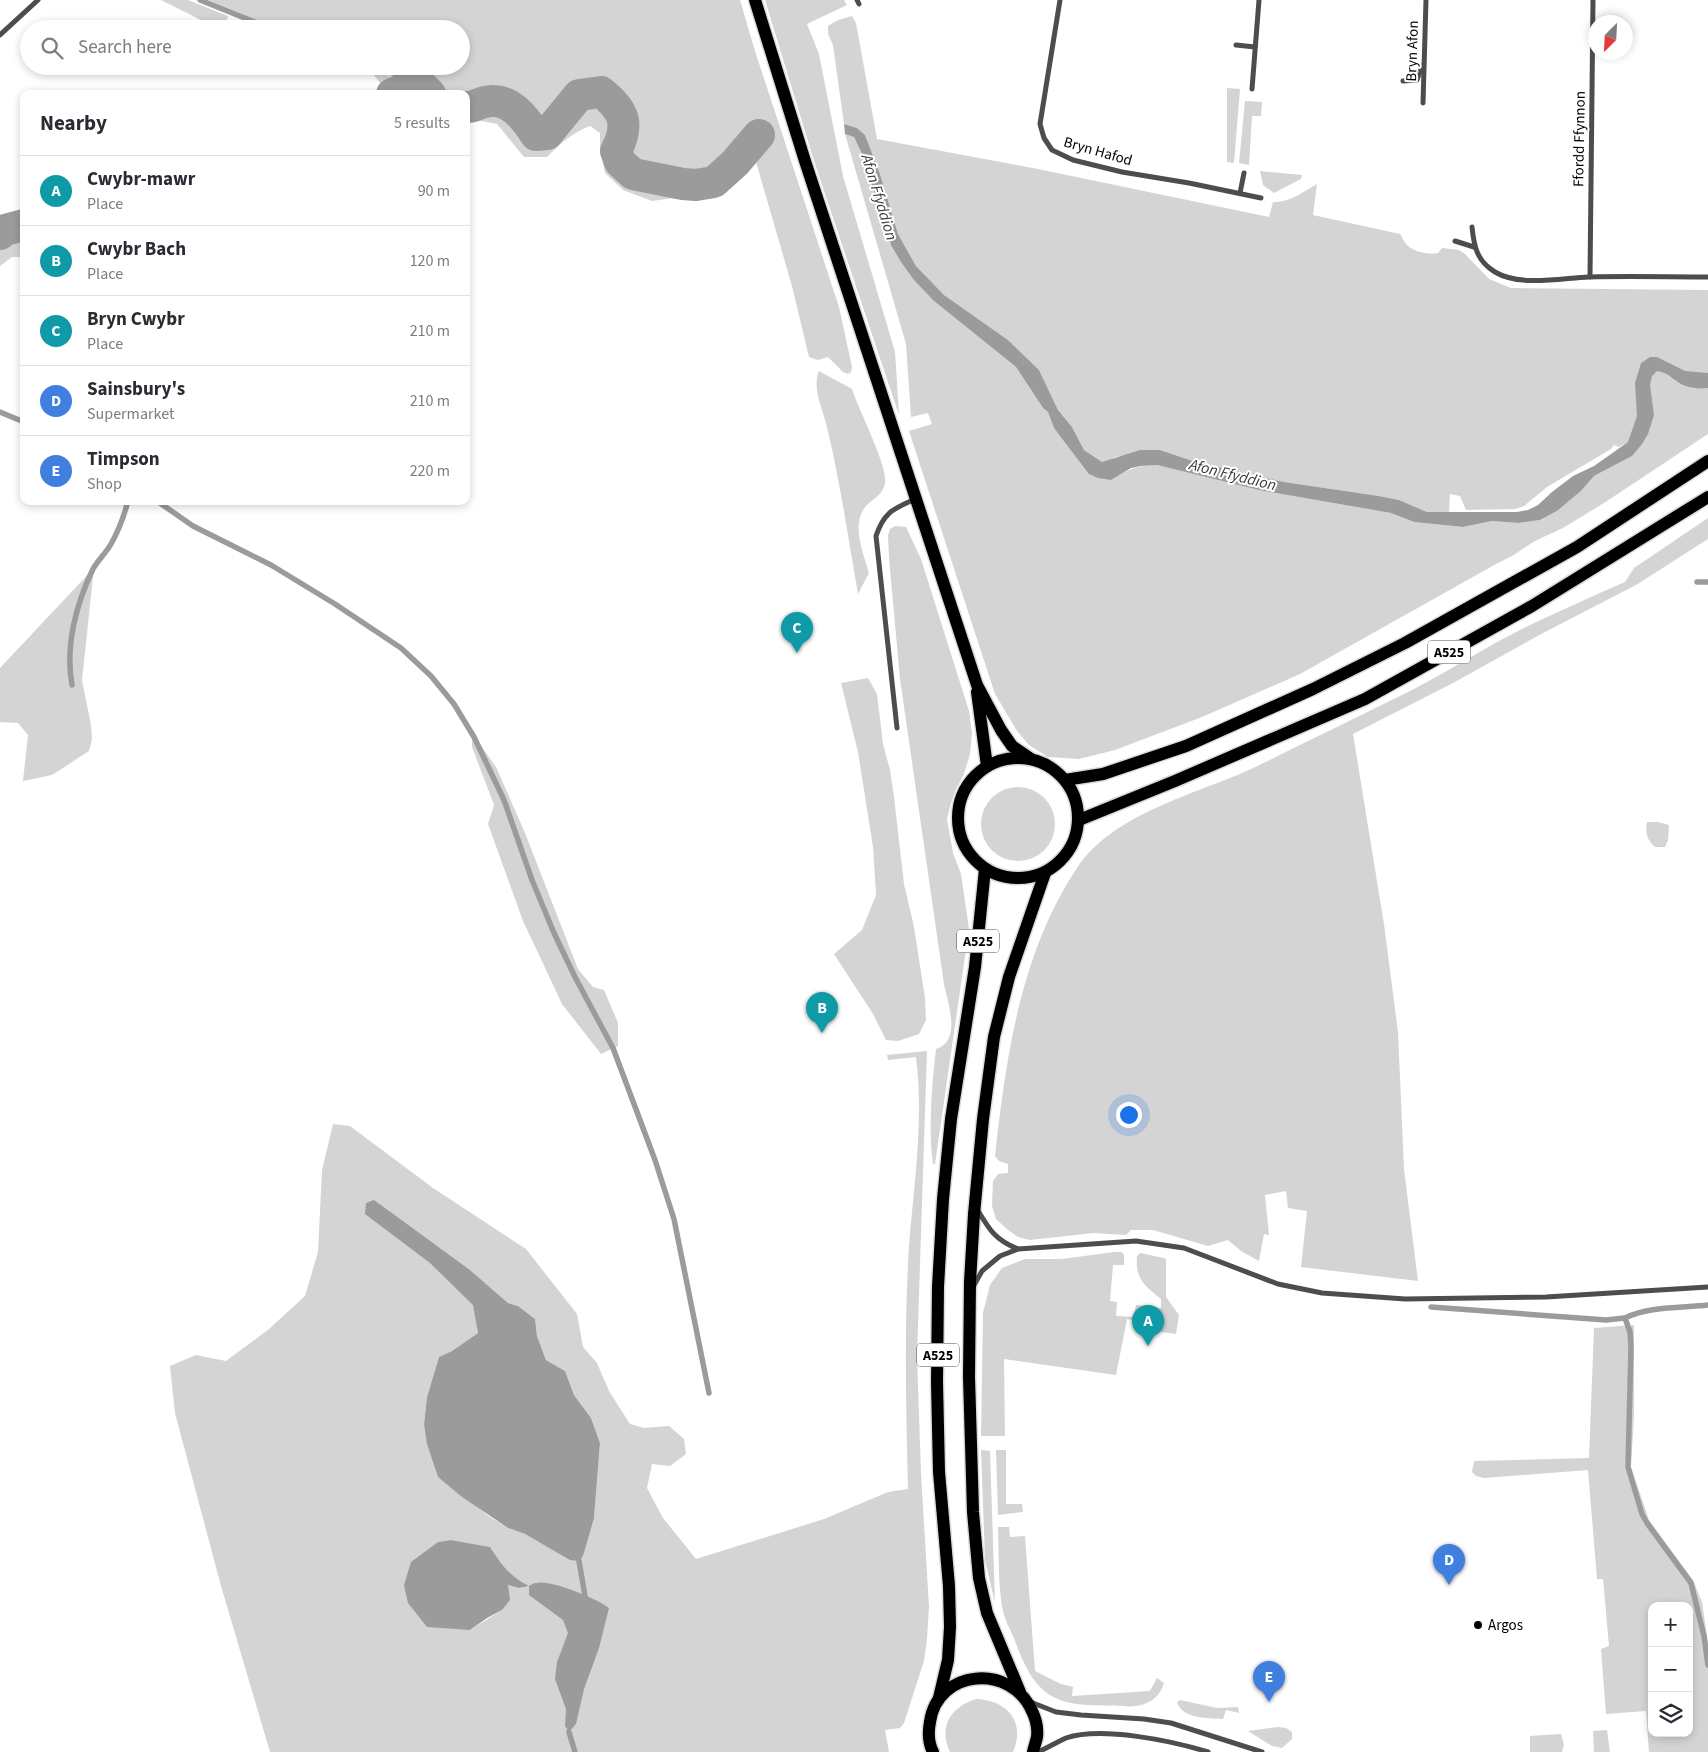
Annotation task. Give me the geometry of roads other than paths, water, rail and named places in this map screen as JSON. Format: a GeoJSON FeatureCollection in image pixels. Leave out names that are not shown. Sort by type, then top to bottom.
{"type":"FeatureCollection","features":[{"type":"Feature","properties":{"kind":"main road"},"geometry":{"type":"LineString","coordinates":[[754,0],[976,685],[987,766]]}},
{"type":"Feature","properties":{"kind":"main road","name":"A525"},"geometry":{"type":"LineString","coordinates":[[1065,780],[1103,774],[1186,746],[1406,643],[1577,547],[1708,461]]}},
{"type":"Feature","properties":{"kind":"main road","name":"A525"},"geometry":{"type":"LineString","coordinates":[[1079,820],[1365,699],[1532,606],[1708,497]]}},
{"type":"Feature","properties":{"kind":"main road"},"geometry":{"type":"LineString","coordinates":[[976,685],[1012,746],[1031,759],[1051,767],[1065,780],[1076,798],[1079,820],[1075,840],[1067,854],[1045,873],[1025,878],[1004,877],[985,869],[970,854],[958,829],[958,808],[964,790],[977,774],[987,766],[1007,758],[1031,759]]}},
{"type":"Feature","properties":{"kind":"main road","name":"A525"},"geometry":{"type":"LineString","coordinates":[[933,1752],[928,1734],[931,1715],[939,1698],[948,1660],[950,1627],[949,1586],[939,1472],[937,1382],[943,1199],[951,1119],[975,967],[985,869]]}},
{"type":"Feature","properties":{"kind":"main road","name":"A525"},"geometry":{"type":"LineString","coordinates":[[1033,1752],[1037,1737],[1036,1718],[1024,1697],[987,1613],[979,1578],[974,1512],[969,1377],[970,1294],[975,1205],[983,1119],[994,1037],[1010,977],[1045,873]]}},
{"type":"Feature","properties":{"kind":"main road"},"geometry":{"type":"LineString","coordinates":[[939,1698],[954,1685],[971,1678],[998,1679],[1015,1687],[1024,1697]]}},
{"type":"Feature","properties":{"kind":"street"},"geometry":{"type":"LineString","coordinates":[[0,35],[38,0]]}},
{"type":"Feature","properties":{"kind":"street","name":"Bryn Hafod"},"geometry":{"type":"LineString","coordinates":[[1060,0],[1040,124],[1044,138],[1052,150],[1073,160],[1122,172],[1261,198]]}},
{"type":"Feature","properties":{"kind":"street"},"geometry":{"type":"LineString","coordinates":[[1252,89],[1259,0]]}},
{"type":"Feature","properties":{"kind":"street","name":"Bryn Afon"},"geometry":{"type":"LineString","coordinates":[[1423,104],[1426,0]]}},
{"type":"Feature","properties":{"kind":"street","name":"Ffordd Ffynnon"},"geometry":{"type":"LineString","coordinates":[[1590,278],[1593,0]]}},
{"type":"Feature","properties":{"kind":"street"},"geometry":{"type":"LineString","coordinates":[[1236,46],[1255,47]]}},
{"type":"Feature","properties":{"kind":"street"},"geometry":{"type":"LineString","coordinates":[[1403,81],[1417,80],[1424,61]]}},
{"type":"Feature","properties":{"kind":"street"},"geometry":{"type":"LineString","coordinates":[[1240,193],[1244,173]]}},
{"type":"Feature","properties":{"kind":"street"},"geometry":{"type":"LineString","coordinates":[[1472,227],[1474,247],[1482,261],[1495,272],[1510,279],[1708,276]]}},
{"type":"Feature","properties":{"kind":"street"},"geometry":{"type":"LineString","coordinates":[[1454,241],[1474,247]]}},
{"type":"Feature","properties":{"kind":"street"},"geometry":{"type":"LineString","coordinates":[[897,728],[876,536],[880,525],[892,509],[915,499]]}},
{"type":"Feature","properties":{"kind":"street"},"geometry":{"type":"LineString","coordinates":[[975,1205],[990,1231],[1004,1243],[1018,1249]]}},
{"type":"Feature","properties":{"kind":"street"},"geometry":{"type":"LineString","coordinates":[[970,1294],[982,1271],[1000,1256],[1018,1249],[1136,1241],[1184,1248],[1278,1284],[1322,1293],[1396,1298],[1546,1297],[1708,1287]]}},
{"type":"Feature","properties":{"kind":"street"},"geometry":{"type":"LineString","coordinates":[[1024,1697],[1056,1712],[1171,1723],[1262,1752]]}},
{"type":"Feature","properties":{"kind":"street"},"geometry":{"type":"LineString","coordinates":[[1038,1752],[1067,1738],[1098,1733],[1165,1741],[1208,1752]]}},
{"type":"Feature","properties":{"kind":"water"},"geometry":{"type":"Polygon","coordinates":[[[844,124],[857,128],[865,135],[880,174],[898,234],[916,266],[944,295],[1008,340],[1039,370],[1058,410],[1072,427],[1084,450],[1102,462],[1140,450],[1160,450],[1196,462],[1284,482],[1399,500],[1427,512],[1517,512],[1528,510],[1538,505],[1573,476],[1594,466],[1628,442],[1637,416],[1635,383],[1641,363],[1650,357],[1657,357],[1685,371],[1708,373],[1708,388],[1686,386],[1657,371],[1652,376],[1650,385],[1654,415],[1648,434],[1642,444],[1632,456],[1594,476],[1581,491],[1557,511],[1540,520],[1518,523],[1492,521],[1463,527],[1414,522],[1391,513],[1259,490],[1157,465],[1131,468],[1111,480],[1098,478],[1089,474],[1054,428],[1048,412],[1043,408],[1016,367],[934,301],[914,280],[901,262],[891,245],[862,154],[854,137],[845,134],[844,124]]]}},
{"type":"Feature","properties":{"kind":"water"},"geometry":{"type":"Polygon","coordinates":[[[374,1200],[470,1270],[508,1303],[518,1306],[535,1319],[537,1336],[546,1360],[565,1371],[574,1395],[591,1418],[600,1443],[594,1518],[583,1556],[579,1561],[570,1560],[525,1534],[508,1528],[462,1497],[438,1477],[427,1444],[424,1424],[427,1397],[439,1357],[452,1351],[478,1333],[473,1305],[430,1263],[365,1214],[366,1203],[374,1200]]]}},
{"type":"Feature","properties":{"kind":"water"},"geometry":{"type":"Polygon","coordinates":[[[451,1540],[490,1547],[506,1570],[529,1586],[519,1588],[508,1585],[510,1600],[502,1610],[470,1630],[427,1627],[408,1603],[404,1585],[411,1562],[438,1542],[451,1540]]]}},
{"type":"Feature","properties":{"kind":"water"},"geometry":{"type":"Polygon","coordinates":[[[534,1583],[552,1584],[585,1595],[609,1608],[599,1648],[584,1689],[576,1724],[569,1732],[565,1726],[566,1709],[555,1679],[557,1662],[568,1633],[563,1620],[529,1595],[529,1586],[534,1583]]]}},
{"type":"Feature","properties":{"kind":"waterway"},"geometry":{"type":"LineString","coordinates":[[200,0],[250,20]]}},
{"type":"Feature","properties":{"kind":"waterway"},"geometry":{"type":"LineString","coordinates":[[397,75],[419,83]]}},
{"type":"Feature","properties":{"kind":"waterway","name":"Afon Ffyddion"},"geometry":{"type":"LineString","coordinates":[[402,90],[419,83],[426,90]]}},
{"type":"Feature","properties":{"kind":"waterway","name":"Afon Ffyddion"},"geometry":{"type":"LineString","coordinates":[[470,107],[485,102],[502,102],[515,110],[536,135],[547,134],[579,95],[601,92],[620,111],[622,118],[623,133],[616,151],[620,162],[633,174],[683,184],[696,185],[714,182],[735,163],[759,135]]}},
{"type":"Feature","properties":{"kind":"waterway","name":"Afon Ffyddion"},"geometry":{"type":"LineString","coordinates":[[0,234],[5,230],[20,226]]}},
{"type":"Feature","properties":{"kind":"waterway"},"geometry":{"type":"LineString","coordinates":[[0,412],[20,420]]}},
{"type":"Feature","properties":{"kind":"waterway"},"geometry":{"type":"LineString","coordinates":[[72,685],[70,670],[71,640],[77,611],[93,569],[109,547],[123,518],[127,505]]}},
{"type":"Feature","properties":{"kind":"waterway"},"geometry":{"type":"LineString","coordinates":[[163,505],[193,526],[271,565],[335,604],[401,648],[431,676],[454,704],[474,737],[504,800],[532,880],[554,933],[613,1048],[655,1160],[674,1219],[709,1393]]}},
{"type":"Feature","properties":{"kind":"waterway"},"geometry":{"type":"LineString","coordinates":[[1697,582],[1708,582]]}},
{"type":"Feature","properties":{"kind":"waterway"},"geometry":{"type":"LineString","coordinates":[[1708,1305],[1655,1309],[1625,1318],[1630,1332],[1631,1347],[1628,1467],[1642,1514],[1691,1583],[1704,1636],[1708,1665]]}},
{"type":"Feature","properties":{"kind":"waterway"},"geometry":{"type":"LineString","coordinates":[[1431,1307],[1606,1320],[1625,1318]]}},
{"type":"Feature","properties":{"kind":"waterway"},"geometry":{"type":"LineString","coordinates":[[579,1561],[585,1596]]}},
{"type":"Feature","properties":{"kind":"waterway"},"geometry":{"type":"LineString","coordinates":[[569,1732],[575,1752]]}},
{"type":"Feature","properties":{"kind":"place","name":"Bryn Cwybr"},"geometry":{"type":"Point","coordinates":[797,653]}},
{"type":"Feature","properties":{"kind":"place","name":"Cwybr Bach"},"geometry":{"type":"Point","coordinates":[822,1033]}},
{"type":"Feature","properties":{"kind":"place","name":"Cwybr-mawr"},"geometry":{"type":"Point","coordinates":[1148,1346]}},
{"type":"Feature","properties":{"kind":"place","name":"Sainsbury's"},"geometry":{"type":"Point","coordinates":[1449,1585]}},
{"type":"Feature","properties":{"kind":"place","name":"Argos"},"geometry":{"type":"Point","coordinates":[1478,1625]}},
{"type":"Feature","properties":{"kind":"place","name":"Timpson"},"geometry":{"type":"Point","coordinates":[1269,1702]}}]}
